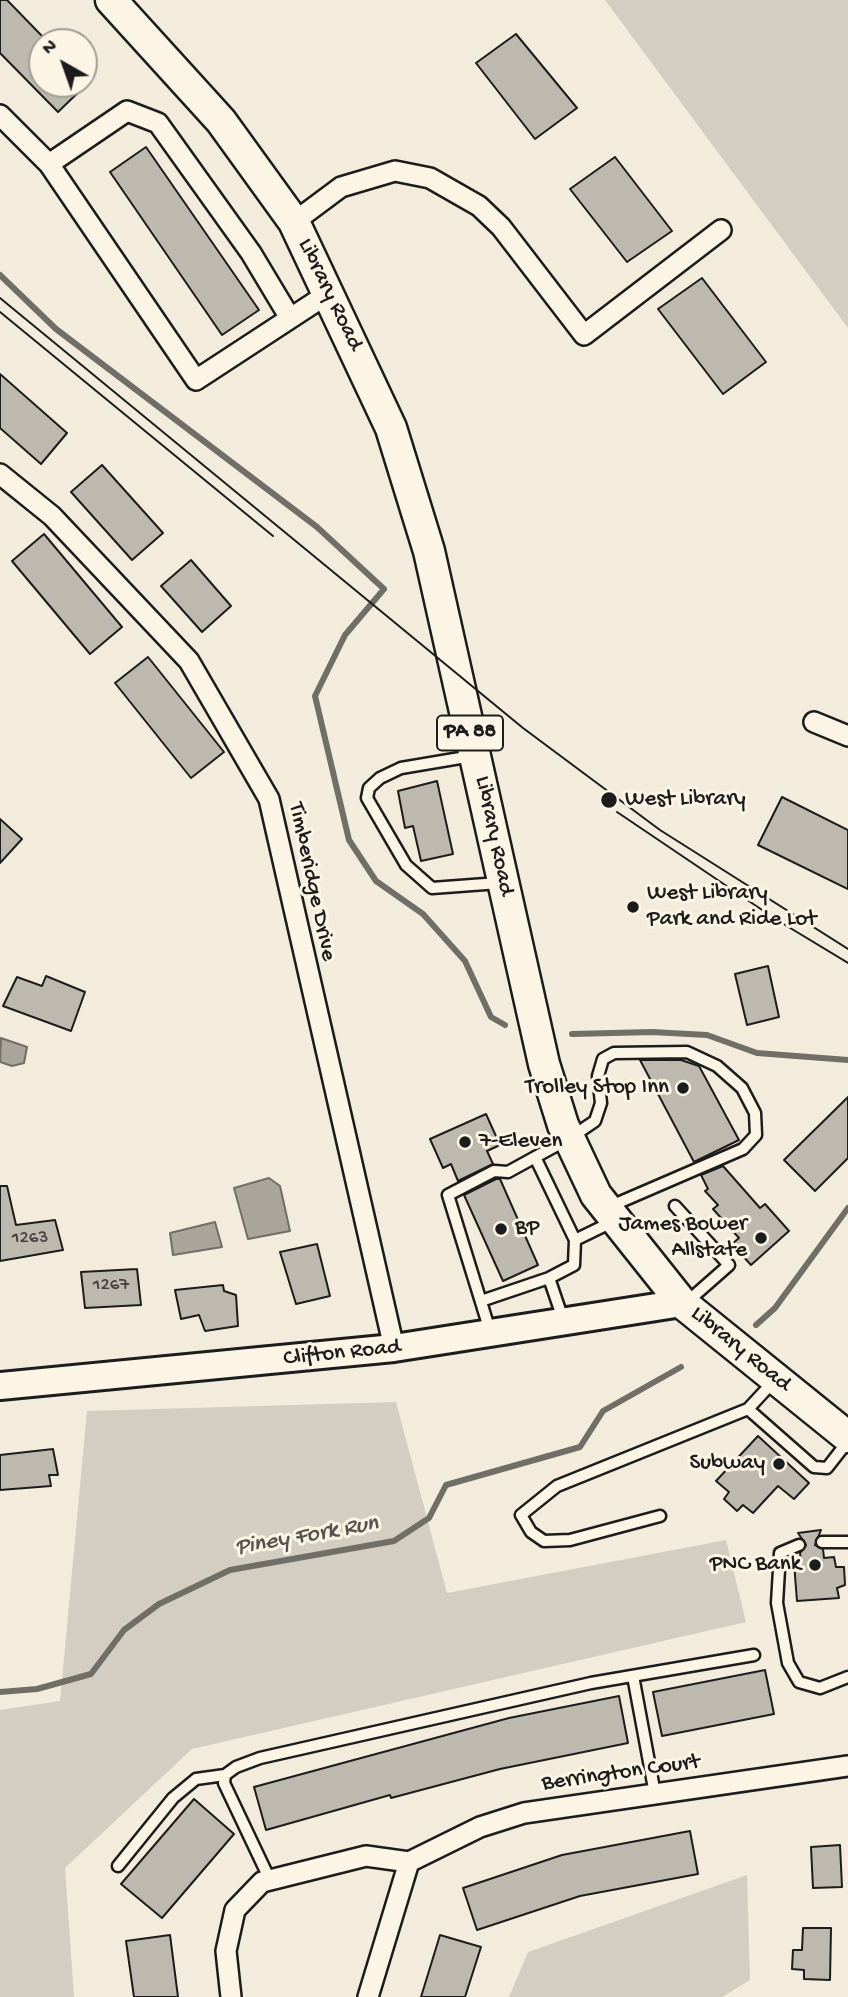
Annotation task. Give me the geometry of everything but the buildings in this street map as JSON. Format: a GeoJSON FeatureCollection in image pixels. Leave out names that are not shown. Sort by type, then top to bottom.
{"type":"FeatureCollection","features":[{"type":"Feature","properties":{"kind":"main road","name":"Library Road"},"geometry":{"type":"LineString","coordinates":[[111,0],[221,121],[294,222],[391,428],[429,551],[544,1064],[570,1138],[596,1195],[683,1304],[848,1439]]}},
{"type":"Feature","properties":{"kind":"main road","name":"Clifton Road"},"geometry":{"type":"LineString","coordinates":[[0,1386],[394,1348],[683,1304]]}},
{"type":"Feature","properties":{"kind":"street"},"geometry":{"type":"LineString","coordinates":[[49,164],[127,111],[158,123],[251,253],[290,318]]}},
{"type":"Feature","properties":{"kind":"street"},"geometry":{"type":"LineString","coordinates":[[0,115],[49,164],[196,380],[329,293]]}},
{"type":"Feature","properties":{"kind":"street"},"geometry":{"type":"LineString","coordinates":[[294,222],[341,187],[395,171],[430,178],[479,206],[501,227],[584,335],[721,230]]}},
{"type":"Feature","properties":{"kind":"street","name":"Timberidge Drive"},"geometry":{"type":"LineString","coordinates":[[0,474],[52,516],[190,661],[269,799],[394,1348]]}},
{"type":"Feature","properties":{"kind":"street"},"geometry":{"type":"LineString","coordinates":[[814,722],[848,736]]}},
{"type":"Feature","properties":{"kind":"street","name":"Berrington Court"},"geometry":{"type":"LineString","coordinates":[[409,1862],[480,1827],[524,1813],[848,1766]]}},
{"type":"Feature","properties":{"kind":"street"},"geometry":{"type":"LineString","coordinates":[[231,1997],[226,1951],[235,1910],[262,1882],[366,1856],[409,1862],[368,1997]]}},
{"type":"Feature","properties":{"kind":"lane"},"geometry":{"type":"LineString","coordinates":[[475,755],[401,768],[380,778],[369,788],[367,798],[406,865],[432,888],[503,882]]}},
{"type":"Feature","properties":{"kind":"lane"},"geometry":{"type":"LineString","coordinates":[[492,1335],[448,1195],[494,1171],[508,1172],[595,1121],[601,1103],[598,1076],[603,1059],[614,1053],[687,1052],[717,1066],[742,1088],[755,1113],[756,1135],[743,1149],[610,1214],[575,1240]]}},
{"type":"Feature","properties":{"kind":"lane"},"geometry":{"type":"LineString","coordinates":[[481,1301],[549,1278],[574,1265],[575,1240],[535,1157]]}},
{"type":"Feature","properties":{"kind":"lane"},"geometry":{"type":"LineString","coordinates":[[675,1206],[729,1265],[683,1304]]}},
{"type":"Feature","properties":{"kind":"lane"},"geometry":{"type":"LineString","coordinates":[[549,1278],[564,1323]]}},
{"type":"Feature","properties":{"kind":"lane"},"geometry":{"type":"LineString","coordinates":[[660,1517],[570,1540],[544,1541],[531,1532],[521,1515],[557,1486],[748,1409],[775,1379]]}},
{"type":"Feature","properties":{"kind":"lane"},"geometry":{"type":"LineString","coordinates":[[748,1409],[814,1467],[827,1468],[848,1439]]}},
{"type":"Feature","properties":{"kind":"lane"},"geometry":{"type":"LineString","coordinates":[[822,1542],[848,1542]]}},
{"type":"Feature","properties":{"kind":"lane"},"geometry":{"type":"LineString","coordinates":[[799,1545],[780,1553],[777,1603],[788,1663],[799,1682],[820,1688],[848,1677]]}},
{"type":"Feature","properties":{"kind":"lane"},"geometry":{"type":"LineString","coordinates":[[118,1866],[173,1798],[196,1779],[225,1775],[236,1767],[260,1758],[633,1676],[754,1655]]}},
{"type":"Feature","properties":{"kind":"lane"},"geometry":{"type":"LineString","coordinates":[[633,1676],[655,1794]]}},
{"type":"Feature","properties":{"kind":"lane"},"geometry":{"type":"LineString","coordinates":[[225,1775],[224,1783],[270,1880]]}},
{"type":"Feature","properties":{"kind":"shaded area"},"geometry":{"type":"Polygon","coordinates":[[[605,0],[848,0],[848,328],[605,0]]]}},
{"type":"Feature","properties":{"kind":"shaded area"},"geometry":{"type":"Polygon","coordinates":[[[1,1038],[27,1047],[24,1063],[12,1066],[0,1062],[1,1038]]]}},
{"type":"Feature","properties":{"kind":"shaded area"},"geometry":{"type":"Polygon","coordinates":[[[269,1178],[280,1186],[290,1231],[248,1239],[234,1188],[269,1178]]]}},
{"type":"Feature","properties":{"kind":"shaded area"},"geometry":{"type":"Polygon","coordinates":[[[215,1222],[222,1247],[173,1255],[170,1233],[215,1222]]]}},
{"type":"Feature","properties":{"kind":"shaded area"},"geometry":{"type":"Polygon","coordinates":[[[396,1402],[447,1593],[726,1540],[746,1622],[192,1749],[65,1868],[74,1997],[0,1997],[0,1710],[60,1701],[87,1411],[396,1402]]]}},
{"type":"Feature","properties":{"kind":"shaded area"},"geometry":{"type":"Polygon","coordinates":[[[747,1875],[750,1980],[722,1997],[509,1997],[528,1952],[747,1875]]]}},
{"type":"Feature","properties":{"kind":"waterway"},"geometry":{"type":"LineString","coordinates":[[0,275],[56,329],[317,527],[384,589],[345,635],[315,696],[349,840],[376,881],[423,914],[465,961],[491,1017],[505,1025]]}},
{"type":"Feature","properties":{"kind":"waterway"},"geometry":{"type":"LineString","coordinates":[[572,1034],[652,1032],[707,1035],[757,1053],[848,1060]]}},
{"type":"Feature","properties":{"kind":"waterway","name":"Piney Fork Run"},"geometry":{"type":"LineString","coordinates":[[756,1325],[775,1308],[848,1208]]}},
{"type":"Feature","properties":{"kind":"waterway","name":"Piney Fork Run"},"geometry":{"type":"LineString","coordinates":[[0,1692],[37,1689],[91,1674],[124,1630],[159,1604],[230,1570],[394,1541],[429,1518],[446,1485],[580,1447],[603,1411],[681,1367]]}},
{"type":"Feature","properties":{"kind":"tram line"},"geometry":{"type":"LineString","coordinates":[[0,298],[523,728],[660,830],[848,949]]}},
{"type":"Feature","properties":{"kind":"tram line"},"geometry":{"type":"LineString","coordinates":[[0,312],[273,536]]}},
{"type":"Feature","properties":{"kind":"tram line"},"geometry":{"type":"LineString","coordinates":[[617,812],[777,920],[848,963]]}},
{"type":"Feature","properties":{"kind":"place","name":"West Library"},"geometry":{"type":"Point","coordinates":[609,800]}},
{"type":"Feature","properties":{"kind":"place","name":"West Library Park and Ride Lot"},"geometry":{"type":"Point","coordinates":[633,907]}},
{"type":"Feature","properties":{"kind":"place","name":"Trolley Stop Inn"},"geometry":{"type":"Point","coordinates":[683,1088]}},
{"type":"Feature","properties":{"kind":"place","name":"7-Eleven"},"geometry":{"type":"Point","coordinates":[465,1142]}},
{"type":"Feature","properties":{"kind":"place","name":"BP"},"geometry":{"type":"Point","coordinates":[501,1229]}},
{"type":"Feature","properties":{"kind":"place","name":"James Bower Allstate"},"geometry":{"type":"Point","coordinates":[761,1238]}},
{"type":"Feature","properties":{"kind":"place","name":"Subway"},"geometry":{"type":"Point","coordinates":[779,1464]}},
{"type":"Feature","properties":{"kind":"place","name":"PNC Bank"},"geometry":{"type":"Point","coordinates":[815,1565]}}]}
